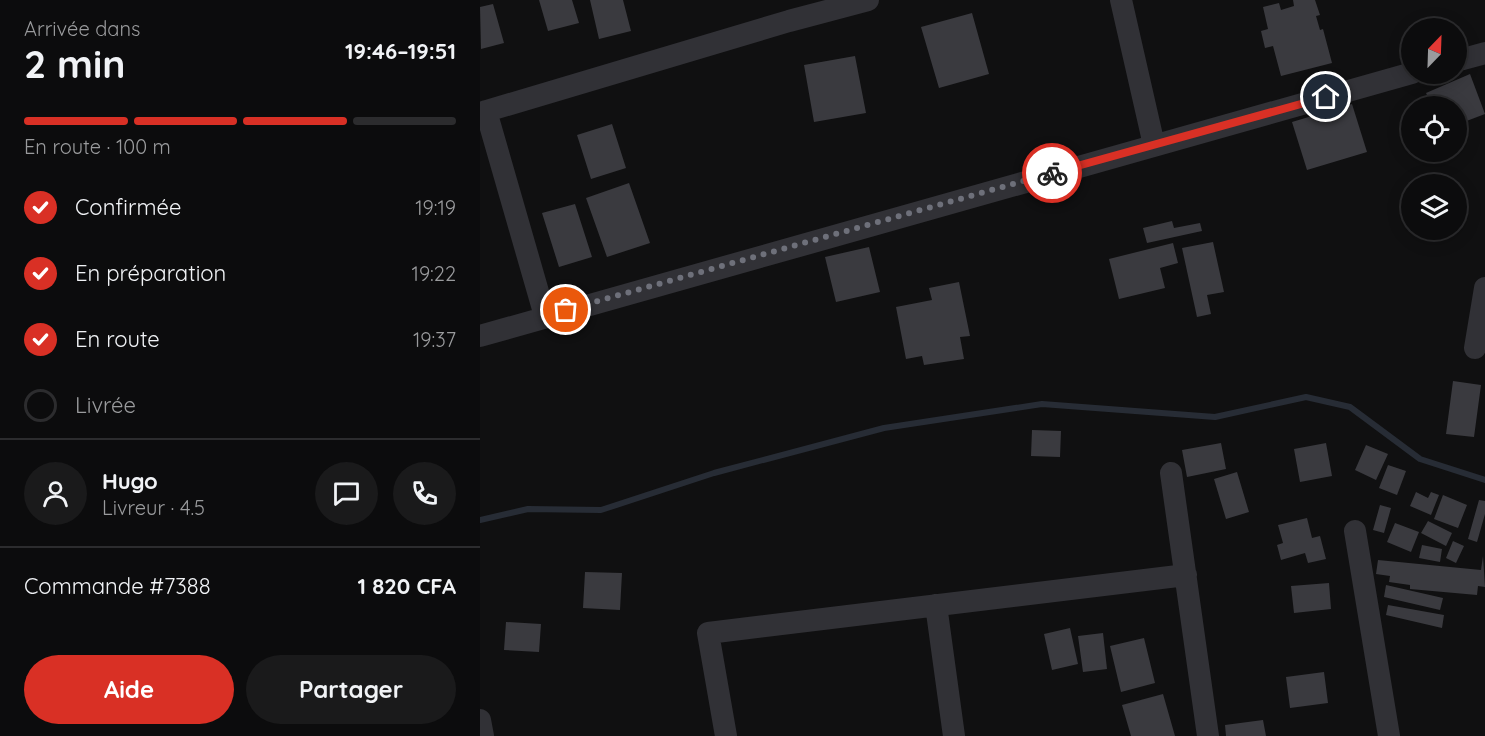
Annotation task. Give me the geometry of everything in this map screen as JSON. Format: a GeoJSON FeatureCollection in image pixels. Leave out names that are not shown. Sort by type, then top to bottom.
{"type":"FeatureCollection","features":[{"type":"Feature","properties":{"kind":"street"},"geometry":{"type":"LineString","coordinates":[[545,316],[483,112],[789,21],[868,0]]}},
{"type":"Feature","properties":{"kind":"street"},"geometry":{"type":"LineString","coordinates":[[1121,0],[1154,145]]}},
{"type":"Feature","properties":{"kind":"street"},"geometry":{"type":"LineString","coordinates":[[1467,58],[1485,53]]}},
{"type":"Feature","properties":{"kind":"street"},"geometry":{"type":"LineString","coordinates":[[480,336],[1401,76]]}},
{"type":"Feature","properties":{"kind":"street"},"geometry":{"type":"LineString","coordinates":[[1475,348],[1485,288]]}},
{"type":"Feature","properties":{"kind":"street"},"geometry":{"type":"LineString","coordinates":[[1171,473],[1208,736]]}},
{"type":"Feature","properties":{"kind":"street"},"geometry":{"type":"LineString","coordinates":[[1355,531],[1389,736]]}},
{"type":"Feature","properties":{"kind":"street"},"geometry":{"type":"LineString","coordinates":[[726,736],[708,633],[1186,575]]}},
{"type":"Feature","properties":{"kind":"street"},"geometry":{"type":"LineString","coordinates":[[936,606],[954,736]]}},
{"type":"Feature","properties":{"kind":"street"},"geometry":{"type":"LineString","coordinates":[[480,720],[483,736]]}},
{"type":"Feature","properties":{"kind":"building"},"geometry":{"type":"Polygon","coordinates":[[[539,0],[572,0],[579,23],[548,31],[539,0]]]}},
{"type":"Feature","properties":{"kind":"building"},"geometry":{"type":"Polygon","coordinates":[[[590,0],[623,0],[631,31],[599,39],[590,0]]]}},
{"type":"Feature","properties":{"kind":"building"},"geometry":{"type":"Polygon","coordinates":[[[1293,0],[1315,0],[1320,15],[1316,16],[1320,30],[1323,29],[1332,63],[1281,76],[1273,46],[1265,48],[1261,31],[1268,29],[1263,7],[1279,3],[1281,10],[1294,6],[1293,0]]]}},
{"type":"Feature","properties":{"kind":"building"},"geometry":{"type":"Polygon","coordinates":[[[493,4],[504,43],[481,49],[480,7],[493,4]]]}},
{"type":"Feature","properties":{"kind":"building"},"geometry":{"type":"Polygon","coordinates":[[[972,13],[989,74],[939,88],[921,27],[972,13]]]}},
{"type":"Feature","properties":{"kind":"building"},"geometry":{"type":"Polygon","coordinates":[[[855,56],[866,113],[814,122],[804,65],[855,56]]]}},
{"type":"Feature","properties":{"kind":"building"},"geometry":{"type":"Polygon","coordinates":[[[1470,74],[1485,114],[1467,121],[1467,96],[1427,96],[1426,93],[1447,84],[1467,84],[1467,75],[1470,74]]]}},
{"type":"Feature","properties":{"kind":"building"},"geometry":{"type":"Polygon","coordinates":[[[1352,104],[1367,152],[1307,170],[1292,122],[1352,104]]]}},
{"type":"Feature","properties":{"kind":"building"},"geometry":{"type":"Polygon","coordinates":[[[612,124],[626,168],[591,179],[577,135],[612,124]]]}},
{"type":"Feature","properties":{"kind":"building"},"geometry":{"type":"Polygon","coordinates":[[[629,183],[650,243],[607,257],[586,198],[629,183]]]}},
{"type":"Feature","properties":{"kind":"building"},"geometry":{"type":"Polygon","coordinates":[[[575,204],[592,257],[559,267],[542,213],[575,204]]]}},
{"type":"Feature","properties":{"kind":"building"},"geometry":{"type":"Polygon","coordinates":[[[1172,221],[1174,228],[1200,223],[1202,231],[1147,243],[1143,228],[1172,221]]]}},
{"type":"Feature","properties":{"kind":"building"},"geometry":{"type":"Polygon","coordinates":[[[1213,242],[1224,292],[1207,295],[1211,314],[1197,317],[1182,248],[1213,242]]]}},
{"type":"Feature","properties":{"kind":"building"},"geometry":{"type":"Polygon","coordinates":[[[1173,243],[1178,263],[1160,268],[1165,288],[1119,299],[1109,259],[1173,243]]]}},
{"type":"Feature","properties":{"kind":"building"},"geometry":{"type":"Polygon","coordinates":[[[869,247],[880,292],[836,302],[825,257],[869,247]]]}},
{"type":"Feature","properties":{"kind":"building"},"geometry":{"type":"Polygon","coordinates":[[[959,282],[970,336],[960,337],[964,359],[924,365],[922,356],[906,359],[896,307],[932,300],[929,288],[959,282]]]}},
{"type":"Feature","properties":{"kind":"building"},"geometry":{"type":"Polygon","coordinates":[[[1453,381],[1481,385],[1474,437],[1446,434],[1453,381]]]}},
{"type":"Feature","properties":{"kind":"building"},"geometry":{"type":"Polygon","coordinates":[[[1032,430],[1061,431],[1060,457],[1031,456],[1032,430]]]}},
{"type":"Feature","properties":{"kind":"building"},"geometry":{"type":"Polygon","coordinates":[[[1221,443],[1226,469],[1187,477],[1182,450],[1221,443]]]}},
{"type":"Feature","properties":{"kind":"building"},"geometry":{"type":"Polygon","coordinates":[[[1326,443],[1332,476],[1300,482],[1294,449],[1326,443]]]}},
{"type":"Feature","properties":{"kind":"building"},"geometry":{"type":"Polygon","coordinates":[[[1366,445],[1388,454],[1376,480],[1355,470],[1366,445]]]}},
{"type":"Feature","properties":{"kind":"building"},"geometry":{"type":"Polygon","coordinates":[[[1388,465],[1406,471],[1397,495],[1379,488],[1388,465]]]}},
{"type":"Feature","properties":{"kind":"building"},"geometry":{"type":"Polygon","coordinates":[[[1237,472],[1249,512],[1226,519],[1214,479],[1237,472]]]}},
{"type":"Feature","properties":{"kind":"building"},"geometry":{"type":"Polygon","coordinates":[[[1416,492],[1428,498],[1431,492],[1439,495],[1431,515],[1410,506],[1416,492]]]}},
{"type":"Feature","properties":{"kind":"building"},"geometry":{"type":"Polygon","coordinates":[[[1443,495],[1467,505],[1458,528],[1434,519],[1443,495]]]}},
{"type":"Feature","properties":{"kind":"building"},"geometry":{"type":"Polygon","coordinates":[[[1479,500],[1485,501],[1485,514],[1477,542],[1468,539],[1479,500]]]}},
{"type":"Feature","properties":{"kind":"building"},"geometry":{"type":"Polygon","coordinates":[[[1380,505],[1391,508],[1384,533],[1373,530],[1380,505]]]}},
{"type":"Feature","properties":{"kind":"building"},"geometry":{"type":"Polygon","coordinates":[[[1307,518],[1312,538],[1320,536],[1326,559],[1308,563],[1305,553],[1281,560],[1277,545],[1283,543],[1278,525],[1307,518]]]}},
{"type":"Feature","properties":{"kind":"building"},"geometry":{"type":"Polygon","coordinates":[[[1428,521],[1452,533],[1446,546],[1421,533],[1428,521]]]}},
{"type":"Feature","properties":{"kind":"building"},"geometry":{"type":"Polygon","coordinates":[[[1395,523],[1419,532],[1411,552],[1387,542],[1395,523]]]}},
{"type":"Feature","properties":{"kind":"building"},"geometry":{"type":"Polygon","coordinates":[[[1453,541],[1464,546],[1456,563],[1446,558],[1453,541]]]}},
{"type":"Feature","properties":{"kind":"building"},"geometry":{"type":"Polygon","coordinates":[[[1422,545],[1442,549],[1440,562],[1419,558],[1422,545]]]}},
{"type":"Feature","properties":{"kind":"building"},"geometry":{"type":"Polygon","coordinates":[[[1483,556],[1485,587],[1478,586],[1477,595],[1410,589],[1410,585],[1389,582],[1390,576],[1376,574],[1378,560],[1481,570],[1483,556]]]}},
{"type":"Feature","properties":{"kind":"building"},"geometry":{"type":"Polygon","coordinates":[[[585,572],[622,573],[620,610],[583,608],[585,572]]]}},
{"type":"Feature","properties":{"kind":"building"},"geometry":{"type":"Polygon","coordinates":[[[1329,583],[1331,609],[1294,613],[1291,586],[1329,583]]]}},
{"type":"Feature","properties":{"kind":"building"},"geometry":{"type":"Polygon","coordinates":[[[1386,585],[1443,598],[1440,610],[1384,597],[1386,585]]]}},
{"type":"Feature","properties":{"kind":"building"},"geometry":{"type":"Polygon","coordinates":[[[1388,605],[1444,615],[1442,628],[1386,615],[1388,605]]]}},
{"type":"Feature","properties":{"kind":"building"},"geometry":{"type":"Polygon","coordinates":[[[506,622],[541,624],[539,652],[504,650],[506,622]]]}},
{"type":"Feature","properties":{"kind":"building"},"geometry":{"type":"Polygon","coordinates":[[[1070,628],[1078,664],[1052,670],[1044,634],[1070,628]]]}},
{"type":"Feature","properties":{"kind":"building"},"geometry":{"type":"Polygon","coordinates":[[[1103,633],[1107,669],[1083,672],[1078,636],[1103,633]]]}},
{"type":"Feature","properties":{"kind":"building"},"geometry":{"type":"Polygon","coordinates":[[[1144,638],[1155,683],[1121,692],[1110,646],[1144,638]]]}},
{"type":"Feature","properties":{"kind":"building"},"geometry":{"type":"Polygon","coordinates":[[[1324,672],[1328,703],[1290,708],[1286,677],[1324,672]]]}},
{"type":"Feature","properties":{"kind":"building"},"geometry":{"type":"Polygon","coordinates":[[[1163,694],[1175,736],[1131,736],[1122,705],[1163,694]]]}},
{"type":"Feature","properties":{"kind":"building"},"geometry":{"type":"Polygon","coordinates":[[[1263,720],[1266,736],[1226,736],[1225,725],[1263,720]]]}},
{"type":"Feature","properties":{"kind":"waterway"},"geometry":{"type":"LineString","coordinates":[[480,520],[528,509],[601,510],[714,473],[884,428],[1042,404],[1215,417],[1306,397],[1350,407],[1420,459],[1485,480]]}},
{"type":"Feature","properties":{"kind":"way so far"},"geometry":{"type":"LineString","coordinates":[[566,310],[1052,173]]}},
{"type":"Feature","properties":{"kind":"route"},"geometry":{"type":"LineString","coordinates":[[1052,173],[1326,97]]}}]}
